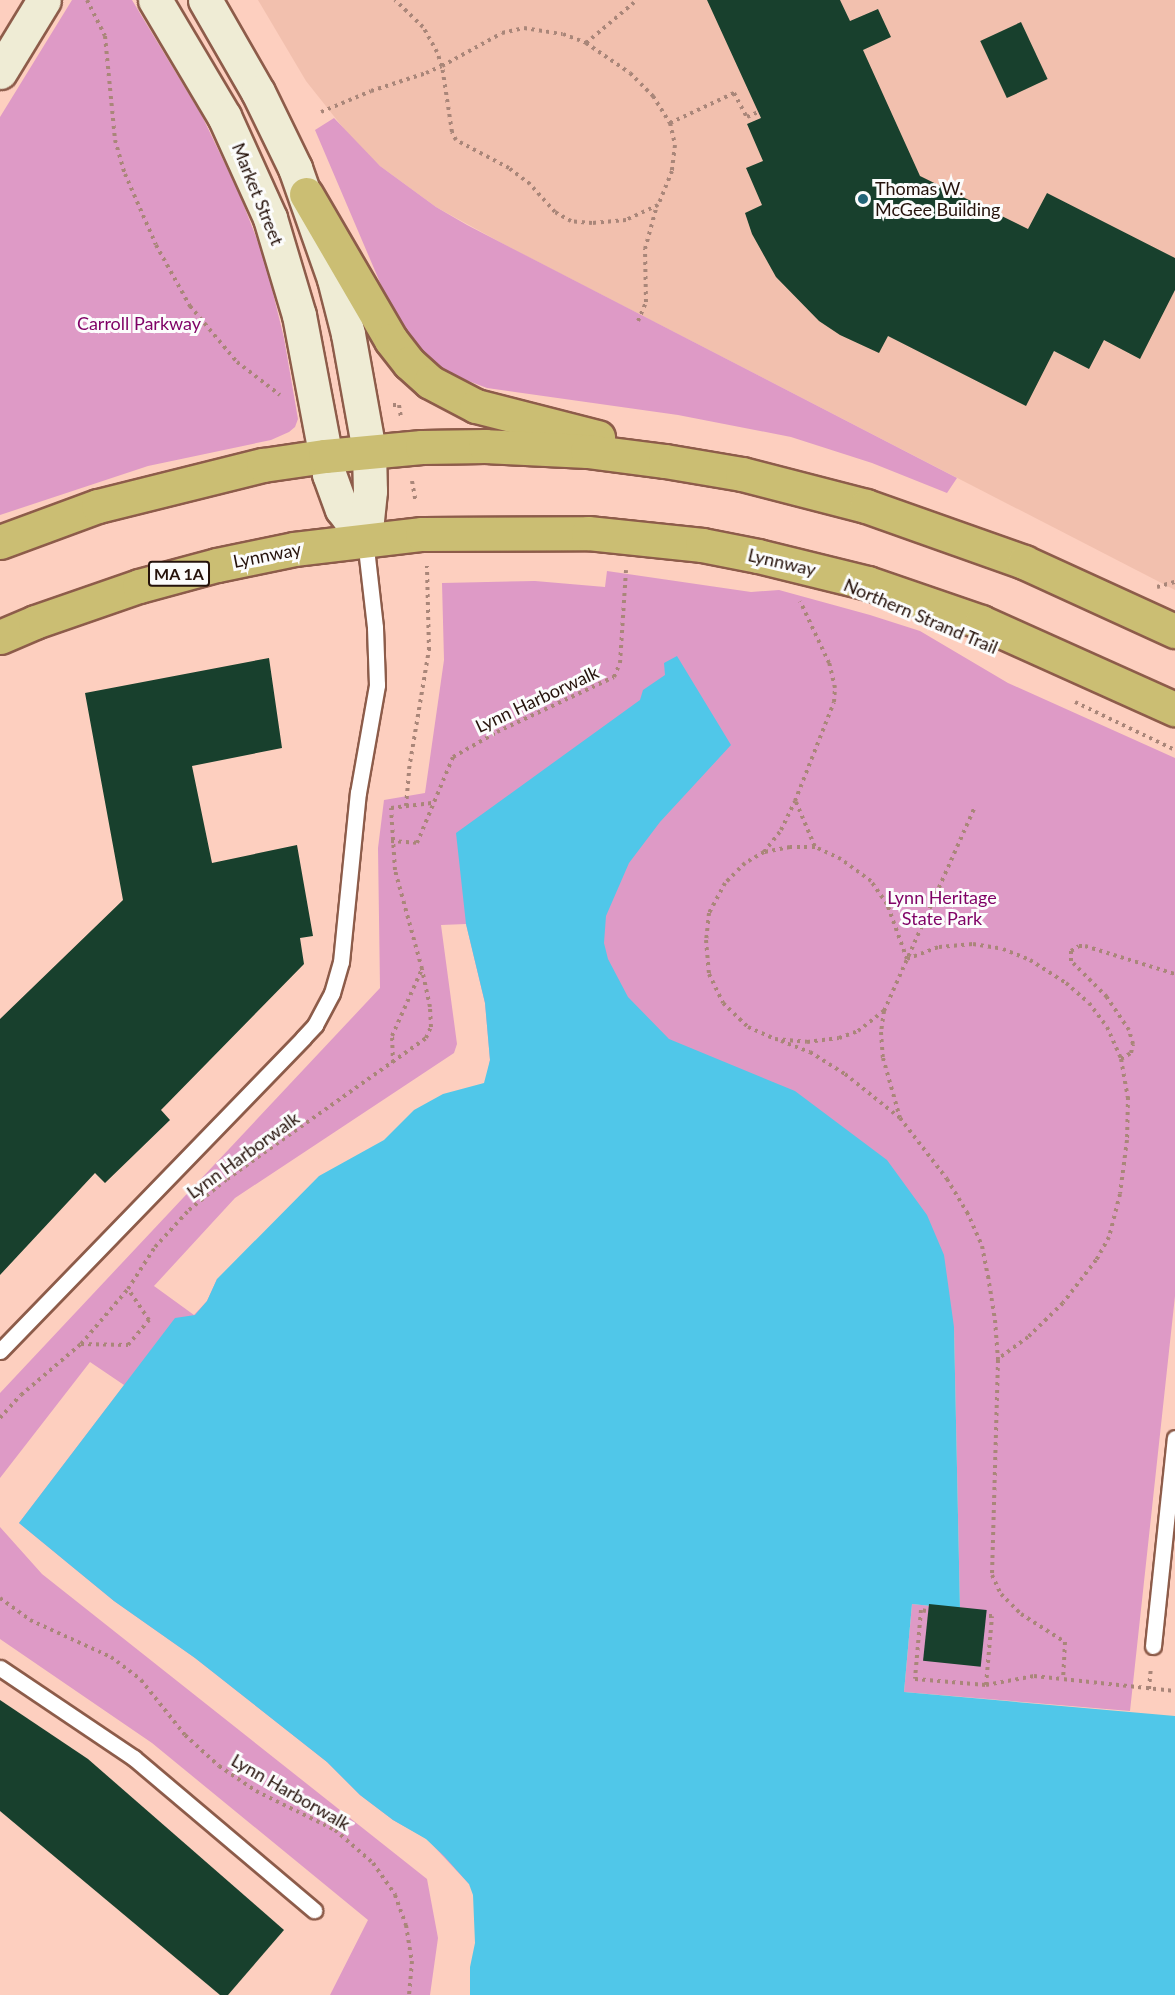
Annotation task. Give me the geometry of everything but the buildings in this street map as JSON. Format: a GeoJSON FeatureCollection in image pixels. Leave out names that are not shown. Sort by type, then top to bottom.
{"type":"FeatureCollection","features":[{"type":"Feature","properties":{"kind":"highway"},"geometry":{"type":"LineString","coordinates":[[306,194],[391,340],[409,363],[440,389],[476,406],[855,503],[968,540],[1076,584],[1175,632]]}},
{"type":"Feature","properties":{"kind":"highway"},"geometry":{"type":"LineString","coordinates":[[0,542],[98,506],[153,490],[263,465],[325,456],[485,446],[545,448],[625,455],[742,474]]}},
{"type":"Feature","properties":{"kind":"highway","name":"Lynnway"},"geometry":{"type":"LineString","coordinates":[[0,637],[88,603],[178,574],[256,557],[365,539],[469,532],[588,533],[702,545],[868,583],[981,622],[1175,709]]}},
{"type":"Feature","properties":{"kind":"main road"},"geometry":{"type":"LineString","coordinates":[[0,72],[44,0]]}},
{"type":"Feature","properties":{"kind":"main road","name":"Market Street"},"geometry":{"type":"LineString","coordinates":[[154,0],[224,116],[266,207],[291,281],[318,406],[325,456]]}},
{"type":"Feature","properties":{"kind":"main road"},"geometry":{"type":"LineString","coordinates":[[205,0],[270,114],[306,194],[334,279],[362,406],[369,452],[370,491],[365,539]]}},
{"type":"Feature","properties":{"kind":"main road"},"geometry":{"type":"LineString","coordinates":[[325,456],[342,509],[365,539]]}},
{"type":"Feature","properties":{"kind":"lane"},"geometry":{"type":"LineString","coordinates":[[0,1351],[303,1038],[315,1025],[332,993],[341,962],[358,793],[377,685],[375,627],[365,539]]}},
{"type":"Feature","properties":{"kind":"lane"},"geometry":{"type":"LineString","coordinates":[[1153,1646],[1175,1438]]}},
{"type":"Feature","properties":{"kind":"lane"},"geometry":{"type":"LineString","coordinates":[[0,1668],[127,1752],[314,1910]]}},
{"type":"Feature","properties":{"kind":"path"},"geometry":{"type":"LineString","coordinates":[[87,0],[105,36],[115,140],[125,174],[156,245],[190,306],[237,362],[286,402]]}},
{"type":"Feature","properties":{"kind":"path"},"geometry":{"type":"LineString","coordinates":[[395,0],[423,27],[442,66],[450,121],[456,140],[514,171],[562,217],[580,222],[613,222],[639,216],[658,205]]}},
{"type":"Feature","properties":{"kind":"path"},"geometry":{"type":"LineString","coordinates":[[586,43],[637,0]]}},
{"type":"Feature","properties":{"kind":"path"},"geometry":{"type":"LineString","coordinates":[[321,112],[442,66],[491,38],[514,29],[550,31],[586,43],[643,84],[670,123],[675,145],[672,171],[658,205],[645,249],[646,302],[638,321]]}},
{"type":"Feature","properties":{"kind":"path"},"geometry":{"type":"LineString","coordinates":[[670,123],[734,93],[747,117],[758,112]]}},
{"type":"Feature","properties":{"kind":"path"},"geometry":{"type":"LineString","coordinates":[[426,563],[429,650],[409,769],[406,806],[432,803]]}},
{"type":"Feature","properties":{"kind":"path","name":"Lynn Harborwalk"},"geometry":{"type":"LineString","coordinates":[[391,841],[417,843],[449,762],[458,753],[510,725],[614,677],[620,663],[626,570]]}},
{"type":"Feature","properties":{"kind":"path"},"geometry":{"type":"LineString","coordinates":[[1156,587],[1175,582]]}},
{"type":"Feature","properties":{"kind":"path"},"geometry":{"type":"LineString","coordinates":[[764,852],[781,830],[795,801],[834,702],[835,688],[820,640],[800,601]]}},
{"type":"Feature","properties":{"kind":"path"},"geometry":{"type":"LineString","coordinates":[[1071,700],[1175,750]]}},
{"type":"Feature","properties":{"kind":"path"},"geometry":{"type":"LineString","coordinates":[[795,801],[815,847]]}},
{"type":"Feature","properties":{"kind":"path","name":"Lynn Harborwalk"},"geometry":{"type":"LineString","coordinates":[[0,1418],[21,1395],[81,1344],[128,1289],[155,1247],[202,1198],[421,1044],[430,1033],[430,1007],[395,870],[391,841],[391,808],[406,806]]}},
{"type":"Feature","properties":{"kind":"path"},"geometry":{"type":"LineString","coordinates":[[900,1118],[883,1058],[881,1032],[884,1011],[974,809]]}},
{"type":"Feature","properties":{"kind":"path"},"geometry":{"type":"LineString","coordinates":[[907,959],[887,903],[871,880],[841,859],[815,847],[790,847],[764,852],[745,863],[724,883],[709,913],[706,940],[710,974],[723,1003],[748,1028],[810,1053],[845,1074],[900,1118],[947,1179],[968,1212],[982,1246],[995,1320],[998,1360],[992,1575],[1002,1594],[1021,1614],[1065,1642],[1063,1679]]}},
{"type":"Feature","properties":{"kind":"path"},"geometry":{"type":"LineString","coordinates":[[907,959],[939,947],[973,944],[1003,949],[1030,960],[1066,983],[1089,1003],[1107,1027],[1121,1059],[1128,1097],[1126,1140],[1120,1194],[1109,1237],[1096,1260],[1063,1303],[1028,1337],[998,1360]]}},
{"type":"Feature","properties":{"kind":"path"},"geometry":{"type":"LineString","coordinates":[[1121,1059],[1131,1053],[1133,1044],[1129,1030],[1107,997],[1071,961],[1071,951],[1079,946],[1085,946],[1175,974]]}},
{"type":"Feature","properties":{"kind":"path"},"geometry":{"type":"LineString","coordinates":[[393,1063],[392,1036],[422,969]]}},
{"type":"Feature","properties":{"kind":"path"},"geometry":{"type":"LineString","coordinates":[[775,1039],[807,1042],[839,1038],[858,1030],[884,1011]]}},
{"type":"Feature","properties":{"kind":"path"},"geometry":{"type":"LineString","coordinates":[[81,1344],[128,1345],[149,1320],[128,1289]]}},
{"type":"Feature","properties":{"kind":"path","name":"Lynn Harborwalk"},"geometry":{"type":"LineString","coordinates":[[0,1598],[30,1620],[95,1648],[117,1661],[141,1680],[185,1735],[219,1766],[256,1791],[335,1830],[373,1863],[395,1895],[406,1925],[412,1961],[409,1995]]}},
{"type":"Feature","properties":{"kind":"path"},"geometry":{"type":"LineString","coordinates":[[926,1611],[921,1610],[915,1679],[986,1685],[1034,1676],[1175,1692]]}},
{"type":"Feature","properties":{"kind":"path"},"geometry":{"type":"LineString","coordinates":[[986,1685],[992,1616],[988,1616]]}},
{"type":"Feature","properties":{"kind":"shaded area"},"geometry":{"type":"Polygon","coordinates":[[[258,0],[1175,0],[1175,590],[509,247],[436,207],[380,166],[356,144],[306,81],[258,0]]]}},
{"type":"Feature","properties":{"kind":"green space","name":"Carroll Parkway"},"geometry":{"type":"Polygon","coordinates":[[[72,0],[132,0],[202,116],[239,193],[265,260],[284,338],[298,419],[295,427],[289,432],[271,440],[148,466],[0,515],[0,117],[72,0]]]}},
{"type":"Feature","properties":{"kind":"green space"},"geometry":{"type":"Polygon","coordinates":[[[334,118],[380,166],[436,207],[467,225],[957,478],[947,493],[872,463],[791,437],[678,415],[487,388],[450,374],[419,352],[396,320],[315,130],[334,118]]]}},
{"type":"Feature","properties":{"kind":"green space","name":"Lynn Heritage State Park"},"geometry":{"type":"Polygon","coordinates":[[[607,571],[751,592],[779,590],[920,631],[1008,683],[1175,758],[1175,1296],[1130,1711],[904,1692],[912,1604],[960,1609],[954,1327],[487,1076],[490,1060],[485,1003],[466,924],[441,925],[457,1044],[454,1053],[235,1198],[154,1286],[194,1315],[207,1301],[217,1279],[286,1360],[473,1895],[469,1884],[427,1839],[393,1820],[360,1795],[327,1762],[195,1658],[114,1601],[19,1523],[124,1385],[90,1362],[0,1478],[0,1393],[380,988],[378,848],[384,800],[425,793],[444,660],[442,583],[535,581],[605,587],[607,571]]]}},
{"type":"Feature","properties":{"kind":"green space"},"geometry":{"type":"Polygon","coordinates":[[[0,1527],[42,1574],[427,1879],[438,1938],[430,1995],[330,1995],[368,1920],[152,1743],[0,1639],[0,1527]]]}},
{"type":"Feature","properties":{"kind":"water"},"geometry":{"type":"Polygon","coordinates":[[[677,656],[731,745],[660,822],[629,863],[606,916],[604,943],[608,959],[628,997],[669,1039],[795,1091],[887,1160],[927,1215],[944,1255],[954,1327],[960,1609],[912,1604],[904,1692],[1175,1716],[1175,1995],[470,1995],[470,1967],[475,1943],[473,1895],[469,1884],[444,1856],[426,1839],[393,1820],[360,1795],[327,1762],[195,1658],[114,1601],[19,1523],[175,1318],[195,1315],[207,1301],[217,1279],[319,1176],[384,1140],[414,1110],[443,1094],[484,1083],[490,1060],[485,1003],[466,924],[456,833],[640,700],[643,690],[665,675],[664,663],[677,656]]]}},
{"type":"Feature","properties":{"kind":"place","name":"Thomas W. McGee Building"},"geometry":{"type":"Point","coordinates":[863,199]}}]}
